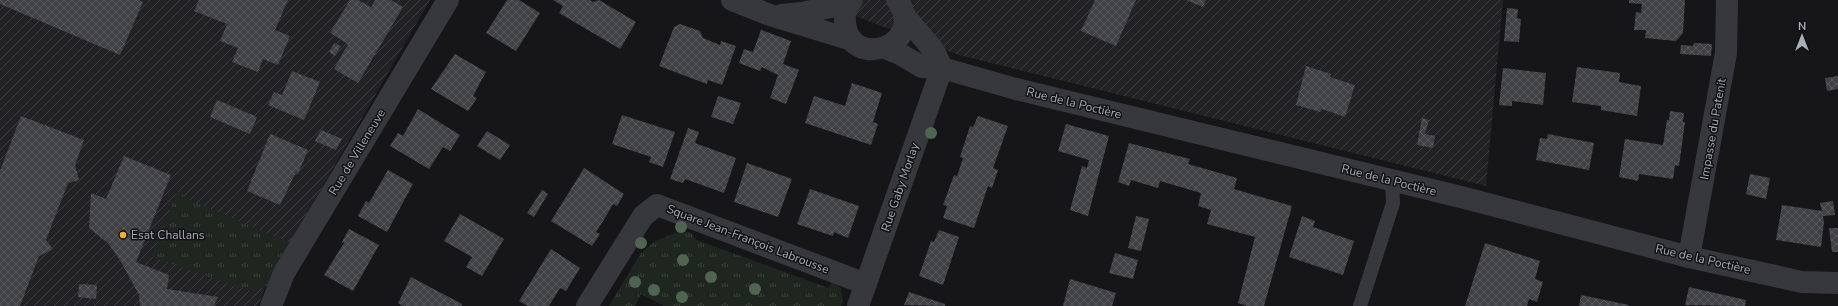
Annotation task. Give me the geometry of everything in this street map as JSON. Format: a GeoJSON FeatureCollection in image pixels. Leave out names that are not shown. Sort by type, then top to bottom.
{"type":"FeatureCollection","features":[{"type":"Feature","properties":{"kind":"street","name":"Rue de Villeneuve"},"geometry":{"type":"LineString","coordinates":[[271,306],[284,273],[448,0]]}},
{"type":"Feature","properties":{"kind":"street","name":"Rue de la Poctière"},"geometry":{"type":"LineString","coordinates":[[732,0],[770,15],[852,40],[867,49],[885,48],[900,54],[922,67],[942,68],[1016,89],[1392,180],[1689,257],[1802,282],[1838,283]]}},
{"type":"Feature","properties":{"kind":"street","name":"Impasse du Patenit"},"geometry":{"type":"LineString","coordinates":[[1689,257],[1726,53],[1727,0]]}},
{"type":"Feature","properties":{"kind":"street","name":"Rue de la Poctière"},"geometry":{"type":"LineString","coordinates":[[770,15],[802,14],[851,1]]}},
{"type":"Feature","properties":{"kind":"street","name":"Rue de la Poctière"},"geometry":{"type":"LineString","coordinates":[[851,1],[844,18],[845,26],[852,40]]}},
{"type":"Feature","properties":{"kind":"street"},"geometry":{"type":"LineString","coordinates":[[885,48],[892,44],[900,35],[904,23],[900,5]]}},
{"type":"Feature","properties":{"kind":"street"},"geometry":{"type":"LineString","coordinates":[[900,5],[934,51],[942,68]]}},
{"type":"Feature","properties":{"kind":"street","name":"Rue Gaby Morlay"},"geometry":{"type":"LineString","coordinates":[[858,306],[942,68]]}},
{"type":"Feature","properties":{"kind":"street","name":"Square Jean-François Labrousse"},"geometry":{"type":"LineString","coordinates":[[587,306],[643,216],[657,205],[866,284]]}},
{"type":"Feature","properties":{"kind":"lane"},"geometry":{"type":"LineString","coordinates":[[1360,306],[1393,203],[1392,180]]}},
{"type":"Feature","properties":{"kind":"shaded area"},"geometry":{"type":"Polygon","coordinates":[[[0,0],[430,0],[267,283],[258,306],[0,306],[0,0]]]}},
{"type":"Feature","properties":{"kind":"shaded area"},"geometry":{"type":"Polygon","coordinates":[[[812,0],[1503,0],[1486,186],[959,55],[812,0]]]}},
{"type":"Feature","properties":{"kind":"green space"},"geometry":{"type":"Polygon","coordinates":[[[177,191],[192,201],[292,244],[273,282],[258,290],[249,291],[152,257],[177,191]]]}},
{"type":"Feature","properties":{"kind":"green space"},"geometry":{"type":"Polygon","coordinates":[[[678,232],[690,232],[697,240],[828,288],[832,282],[841,288],[843,301],[841,306],[664,306],[641,294],[635,306],[609,306],[641,253],[655,241],[678,232]]]}},
{"type":"Feature","properties":{"kind":"building"},"geometry":{"type":"Polygon","coordinates":[[[0,0],[139,0],[143,2],[120,55],[0,4],[0,0]]]}},
{"type":"Feature","properties":{"kind":"building"},"geometry":{"type":"Polygon","coordinates":[[[199,0],[288,0],[275,30],[290,36],[278,65],[263,59],[258,72],[232,62],[238,48],[220,41],[227,24],[194,11],[199,0]]]}},
{"type":"Feature","properties":{"kind":"building"},"geometry":{"type":"Polygon","coordinates":[[[350,0],[358,0],[371,7],[375,0],[391,0],[403,7],[358,83],[334,69],[348,44],[330,33],[350,0]]]}},
{"type":"Feature","properties":{"kind":"building"},"geometry":{"type":"Polygon","coordinates":[[[507,0],[519,0],[540,13],[516,51],[486,33],[507,0]]]}},
{"type":"Feature","properties":{"kind":"building"},"geometry":{"type":"Polygon","coordinates":[[[553,0],[590,0],[593,2],[599,0],[636,22],[620,49],[559,13],[563,6],[553,0]]]}},
{"type":"Feature","properties":{"kind":"building"},"geometry":{"type":"Polygon","coordinates":[[[1095,0],[1136,0],[1116,46],[1081,31],[1095,0]]]}},
{"type":"Feature","properties":{"kind":"building"},"geometry":{"type":"Polygon","coordinates":[[[1186,0],[1206,0],[1203,7],[1186,0]]]}},
{"type":"Feature","properties":{"kind":"building"},"geometry":{"type":"Polygon","coordinates":[[[1629,0],[1685,0],[1683,33],[1676,41],[1645,38],[1646,30],[1634,30],[1636,12],[1641,13],[1642,4],[1629,3],[1629,0]]]}},
{"type":"Feature","properties":{"kind":"building"},"geometry":{"type":"Polygon","coordinates":[[[1507,8],[1518,9],[1517,18],[1521,19],[1519,42],[1504,41],[1507,8]]]}},
{"type":"Feature","properties":{"kind":"building"},"geometry":{"type":"Polygon","coordinates":[[[680,24],[700,31],[703,38],[720,45],[721,41],[736,46],[722,85],[708,80],[707,84],[659,66],[674,27],[680,24]]]}},
{"type":"Feature","properties":{"kind":"building"},"geometry":{"type":"Polygon","coordinates":[[[761,30],[791,41],[783,64],[799,70],[786,104],[770,98],[778,75],[762,67],[760,71],[739,63],[744,49],[753,52],[761,30]]]}},
{"type":"Feature","properties":{"kind":"building"},"geometry":{"type":"Polygon","coordinates":[[[334,43],[341,46],[335,56],[329,52],[334,43]]]}},
{"type":"Feature","properties":{"kind":"building"},"geometry":{"type":"Polygon","coordinates":[[[1694,43],[1712,44],[1711,56],[1680,54],[1681,45],[1693,46],[1694,43]]]}},
{"type":"Feature","properties":{"kind":"building"},"geometry":{"type":"Polygon","coordinates":[[[455,54],[486,72],[473,96],[477,98],[468,111],[431,89],[455,54]]]}},
{"type":"Feature","properties":{"kind":"building"},"geometry":{"type":"Polygon","coordinates":[[[1306,66],[1331,74],[1330,77],[1355,85],[1345,117],[1322,109],[1320,112],[1296,105],[1306,66]]]}},
{"type":"Feature","properties":{"kind":"building"},"geometry":{"type":"Polygon","coordinates":[[[1577,67],[1620,73],[1619,82],[1641,86],[1637,116],[1601,110],[1601,106],[1572,102],[1577,67]]]}},
{"type":"Feature","properties":{"kind":"building"},"geometry":{"type":"Polygon","coordinates":[[[1503,68],[1546,73],[1543,105],[1512,101],[1512,106],[1499,105],[1503,68]]]}},
{"type":"Feature","properties":{"kind":"building"},"geometry":{"type":"Polygon","coordinates":[[[292,71],[320,82],[304,120],[268,105],[274,92],[282,95],[292,71]]]}},
{"type":"Feature","properties":{"kind":"building"},"geometry":{"type":"Polygon","coordinates":[[[1838,76],[1838,89],[1827,91],[1825,78],[1838,76]]]}},
{"type":"Feature","properties":{"kind":"building"},"geometry":{"type":"Polygon","coordinates":[[[852,83],[882,93],[873,122],[878,124],[871,145],[805,123],[814,96],[845,106],[852,83]]]}},
{"type":"Feature","properties":{"kind":"building"},"geometry":{"type":"Polygon","coordinates":[[[718,96],[741,103],[733,124],[711,117],[718,96]]]}},
{"type":"Feature","properties":{"kind":"building"},"geometry":{"type":"Polygon","coordinates":[[[217,100],[257,117],[250,134],[210,117],[217,100]]]}},
{"type":"Feature","properties":{"kind":"building"},"geometry":{"type":"Polygon","coordinates":[[[418,109],[460,135],[450,151],[443,147],[429,169],[390,146],[398,133],[403,136],[418,109]]]}},
{"type":"Feature","properties":{"kind":"building"},"geometry":{"type":"Polygon","coordinates":[[[1670,111],[1684,113],[1683,122],[1685,122],[1679,166],[1675,165],[1673,179],[1639,174],[1638,181],[1619,177],[1625,139],[1663,145],[1670,111]]]}},
{"type":"Feature","properties":{"kind":"building"},"geometry":{"type":"Polygon","coordinates":[[[622,115],[675,132],[663,167],[649,162],[651,157],[612,144],[622,115]]]}},
{"type":"Feature","properties":{"kind":"building"},"geometry":{"type":"Polygon","coordinates":[[[21,116],[84,140],[75,165],[79,180],[68,183],[46,240],[53,249],[39,256],[20,306],[0,306],[0,171],[21,116]]]}},
{"type":"Feature","properties":{"kind":"building"},"geometry":{"type":"Polygon","coordinates":[[[978,116],[1008,126],[993,168],[998,170],[992,188],[988,186],[974,228],[943,218],[947,206],[943,205],[954,175],[957,176],[963,158],[960,157],[970,126],[973,127],[978,116]]]}},
{"type":"Feature","properties":{"kind":"building"},"geometry":{"type":"Polygon","coordinates":[[[1422,118],[1429,120],[1425,134],[1435,136],[1433,148],[1417,145],[1422,118]]]}},
{"type":"Feature","properties":{"kind":"building"},"geometry":{"type":"Polygon","coordinates":[[[1066,124],[1109,136],[1088,216],[1070,210],[1082,166],[1087,168],[1089,160],[1058,151],[1066,124]]]}},
{"type":"Feature","properties":{"kind":"building"},"geometry":{"type":"Polygon","coordinates":[[[688,128],[699,132],[695,143],[736,158],[724,193],[685,179],[683,183],[670,179],[688,128]]]}},
{"type":"Feature","properties":{"kind":"building"},"geometry":{"type":"Polygon","coordinates":[[[321,130],[342,139],[336,150],[315,141],[321,130]]]}},
{"type":"Feature","properties":{"kind":"building"},"geometry":{"type":"Polygon","coordinates":[[[487,131],[510,145],[500,160],[477,146],[487,131]]]}},
{"type":"Feature","properties":{"kind":"building"},"geometry":{"type":"Polygon","coordinates":[[[270,134],[308,150],[298,174],[296,172],[280,205],[247,191],[270,134]]]}},
{"type":"Feature","properties":{"kind":"building"},"geometry":{"type":"Polygon","coordinates":[[[1548,134],[1594,143],[1589,170],[1536,160],[1540,138],[1547,139],[1548,134]]]}},
{"type":"Feature","properties":{"kind":"building"},"geometry":{"type":"Polygon","coordinates":[[[1129,143],[1190,159],[1188,164],[1237,178],[1234,189],[1292,206],[1264,306],[1247,306],[1238,303],[1255,237],[1207,224],[1211,210],[1198,206],[1201,193],[1160,181],[1158,188],[1131,180],[1129,186],[1118,182],[1129,143]]]}},
{"type":"Feature","properties":{"kind":"building","name":"Esat Challans"},"geometry":{"type":"Polygon","coordinates":[[[124,156],[171,175],[136,262],[169,275],[167,289],[218,297],[214,306],[140,306],[139,295],[120,260],[108,243],[89,228],[91,193],[106,199],[124,156]]]}},
{"type":"Feature","properties":{"kind":"building"},"geometry":{"type":"Polygon","coordinates":[[[747,163],[792,179],[778,217],[734,202],[747,163]]]}},
{"type":"Feature","properties":{"kind":"building"},"geometry":{"type":"Polygon","coordinates":[[[584,168],[624,194],[617,206],[613,204],[596,232],[600,234],[592,246],[551,221],[584,168]]]}},
{"type":"Feature","properties":{"kind":"building"},"geometry":{"type":"Polygon","coordinates":[[[388,170],[413,184],[387,232],[358,216],[366,201],[369,203],[388,170]]]}},
{"type":"Feature","properties":{"kind":"building"},"geometry":{"type":"Polygon","coordinates":[[[1750,174],[1770,178],[1766,199],[1746,194],[1750,174]]]}},
{"type":"Feature","properties":{"kind":"building"},"geometry":{"type":"Polygon","coordinates":[[[810,189],[859,206],[848,238],[834,232],[833,236],[797,224],[810,189]]]}},
{"type":"Feature","properties":{"kind":"building"},"geometry":{"type":"Polygon","coordinates":[[[542,190],[548,194],[534,217],[527,213],[542,190]]]}},
{"type":"Feature","properties":{"kind":"building"},"geometry":{"type":"Polygon","coordinates":[[[1833,201],[1835,215],[1823,216],[1824,222],[1821,247],[1776,240],[1782,205],[1822,211],[1820,203],[1833,201]]]}},
{"type":"Feature","properties":{"kind":"building"},"geometry":{"type":"Polygon","coordinates":[[[460,214],[504,239],[482,276],[466,267],[472,257],[444,241],[460,214]]]}},
{"type":"Feature","properties":{"kind":"building"},"geometry":{"type":"Polygon","coordinates":[[[1136,216],[1149,219],[1141,251],[1128,248],[1136,216]]]}},
{"type":"Feature","properties":{"kind":"building"},"geometry":{"type":"Polygon","coordinates":[[[1302,216],[1315,221],[1313,227],[1354,241],[1343,275],[1289,257],[1302,216]]]}},
{"type":"Feature","properties":{"kind":"building"},"geometry":{"type":"Polygon","coordinates":[[[1829,228],[1838,228],[1838,252],[1832,252],[1829,228]]]}},
{"type":"Feature","properties":{"kind":"building"},"geometry":{"type":"Polygon","coordinates":[[[349,229],[379,245],[353,291],[324,275],[344,243],[342,242],[349,229]]]}},
{"type":"Feature","properties":{"kind":"building"},"geometry":{"type":"Polygon","coordinates":[[[939,230],[959,237],[943,285],[919,276],[931,241],[934,242],[939,230]]]}},
{"type":"Feature","properties":{"kind":"building"},"geometry":{"type":"Polygon","coordinates":[[[1485,243],[1540,261],[1535,279],[1543,282],[1537,302],[1529,299],[1527,306],[1465,306],[1485,243]]]}},
{"type":"Feature","properties":{"kind":"building"},"geometry":{"type":"Polygon","coordinates":[[[551,249],[580,268],[566,291],[560,288],[549,306],[528,306],[519,301],[551,249]]]}},
{"type":"Feature","properties":{"kind":"building"},"geometry":{"type":"Polygon","coordinates":[[[1115,253],[1138,260],[1133,279],[1109,273],[1115,253]]]}},
{"type":"Feature","properties":{"kind":"building"},"geometry":{"type":"Polygon","coordinates":[[[411,277],[462,304],[462,306],[403,306],[398,303],[411,277]]]}},
{"type":"Feature","properties":{"kind":"building"},"geometry":{"type":"Polygon","coordinates":[[[1070,279],[1116,293],[1112,306],[1063,306],[1070,279]]]}},
{"type":"Feature","properties":{"kind":"building"},"geometry":{"type":"Polygon","coordinates":[[[79,284],[97,285],[96,299],[78,297],[79,284]]]}},
{"type":"Feature","properties":{"kind":"building"},"geometry":{"type":"Polygon","coordinates":[[[1689,287],[1746,300],[1745,306],[1685,305],[1689,287]]]}},
{"type":"Feature","properties":{"kind":"building"},"geometry":{"type":"Polygon","coordinates":[[[909,292],[945,304],[945,306],[904,305],[909,292]]]}},
{"type":"Feature","properties":{"kind":"building"},"geometry":{"type":"Polygon","coordinates":[[[1581,295],[1629,305],[1629,306],[1579,306],[1581,295]]]}},
{"type":"Feature","properties":{"kind":"place","name":"Esat Challans"},"geometry":{"type":"Point","coordinates":[123,235]}}]}
